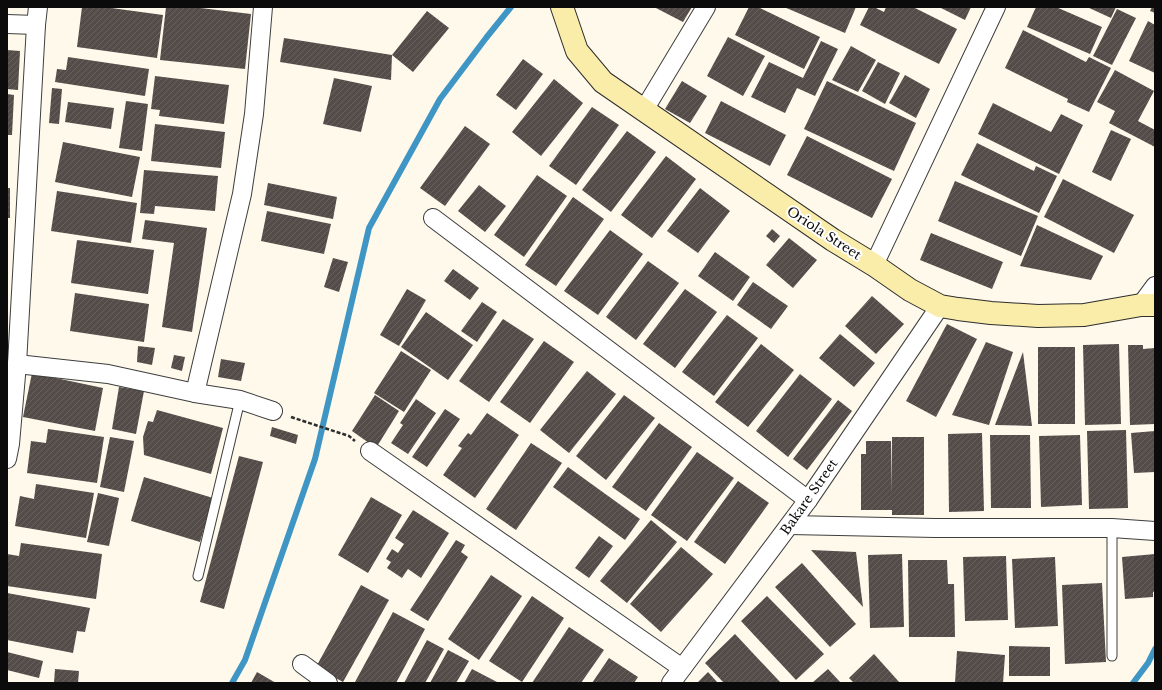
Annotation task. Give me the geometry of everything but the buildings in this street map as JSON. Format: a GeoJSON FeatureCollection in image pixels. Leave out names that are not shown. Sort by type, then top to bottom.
{"type":"FeatureCollection","features":[{"type":"Feature","properties":{"kind":"street"},"geometry":{"type":"LineString","coordinates":[[7,459],[10,444],[17,364],[38,7]]}},
{"type":"Feature","properties":{"kind":"street"},"geometry":{"type":"LineString","coordinates":[[195,393],[242,194],[254,114],[263,7]]}},
{"type":"Feature","properties":{"kind":"street","name":"Oriola Street"},"geometry":{"type":"LineString","coordinates":[[562,7],[576,51],[603,82],[833,240],[874,265],[910,290],[940,306],[991,313],[1038,316],[1084,315],[1148,305]]}},
{"type":"Feature","properties":{"kind":"street"},"geometry":{"type":"LineString","coordinates":[[644,110],[706,7]]}},
{"type":"Feature","properties":{"kind":"street"},"geometry":{"type":"LineString","coordinates":[[874,265],[996,7]]}},
{"type":"Feature","properties":{"kind":"street"},"geometry":{"type":"LineString","coordinates":[[7,24],[36,25]]}},
{"type":"Feature","properties":{"kind":"street"},"geometry":{"type":"LineString","coordinates":[[432,218],[808,500]]}},
{"type":"Feature","properties":{"kind":"street"},"geometry":{"type":"LineString","coordinates":[[1148,305],[1155,286]]}},
{"type":"Feature","properties":{"kind":"street","name":"Bakare Street"},"geometry":{"type":"LineString","coordinates":[[671,683],[808,500],[940,306]]}},
{"type":"Feature","properties":{"kind":"street"},"geometry":{"type":"LineString","coordinates":[[17,364],[108,374],[195,393],[240,400],[273,411]]}},
{"type":"Feature","properties":{"kind":"street"},"geometry":{"type":"LineString","coordinates":[[370,452],[682,668]]}},
{"type":"Feature","properties":{"kind":"street"},"geometry":{"type":"LineString","coordinates":[[790,525],[935,528],[1112,528],[1155,531]]}},
{"type":"Feature","properties":{"kind":"street"},"geometry":{"type":"LineString","coordinates":[[302,664],[328,683]]}},
{"type":"Feature","properties":{"kind":"lane"},"geometry":{"type":"LineString","coordinates":[[198,576],[240,400]]}},
{"type":"Feature","properties":{"kind":"lane"},"geometry":{"type":"LineString","coordinates":[[1112,528],[1112,656]]}},
{"type":"Feature","properties":{"kind":"path"},"geometry":{"type":"LineString","coordinates":[[301,420],[349,436]]}},
{"type":"Feature","properties":{"kind":"waterway"},"geometry":{"type":"LineString","coordinates":[[232,683],[245,660],[315,459],[369,228],[440,99],[511,7]]}},
{"type":"Feature","properties":{"kind":"waterway"},"geometry":{"type":"LineString","coordinates":[[1133,683],[1148,663],[1155,649]]}}]}
